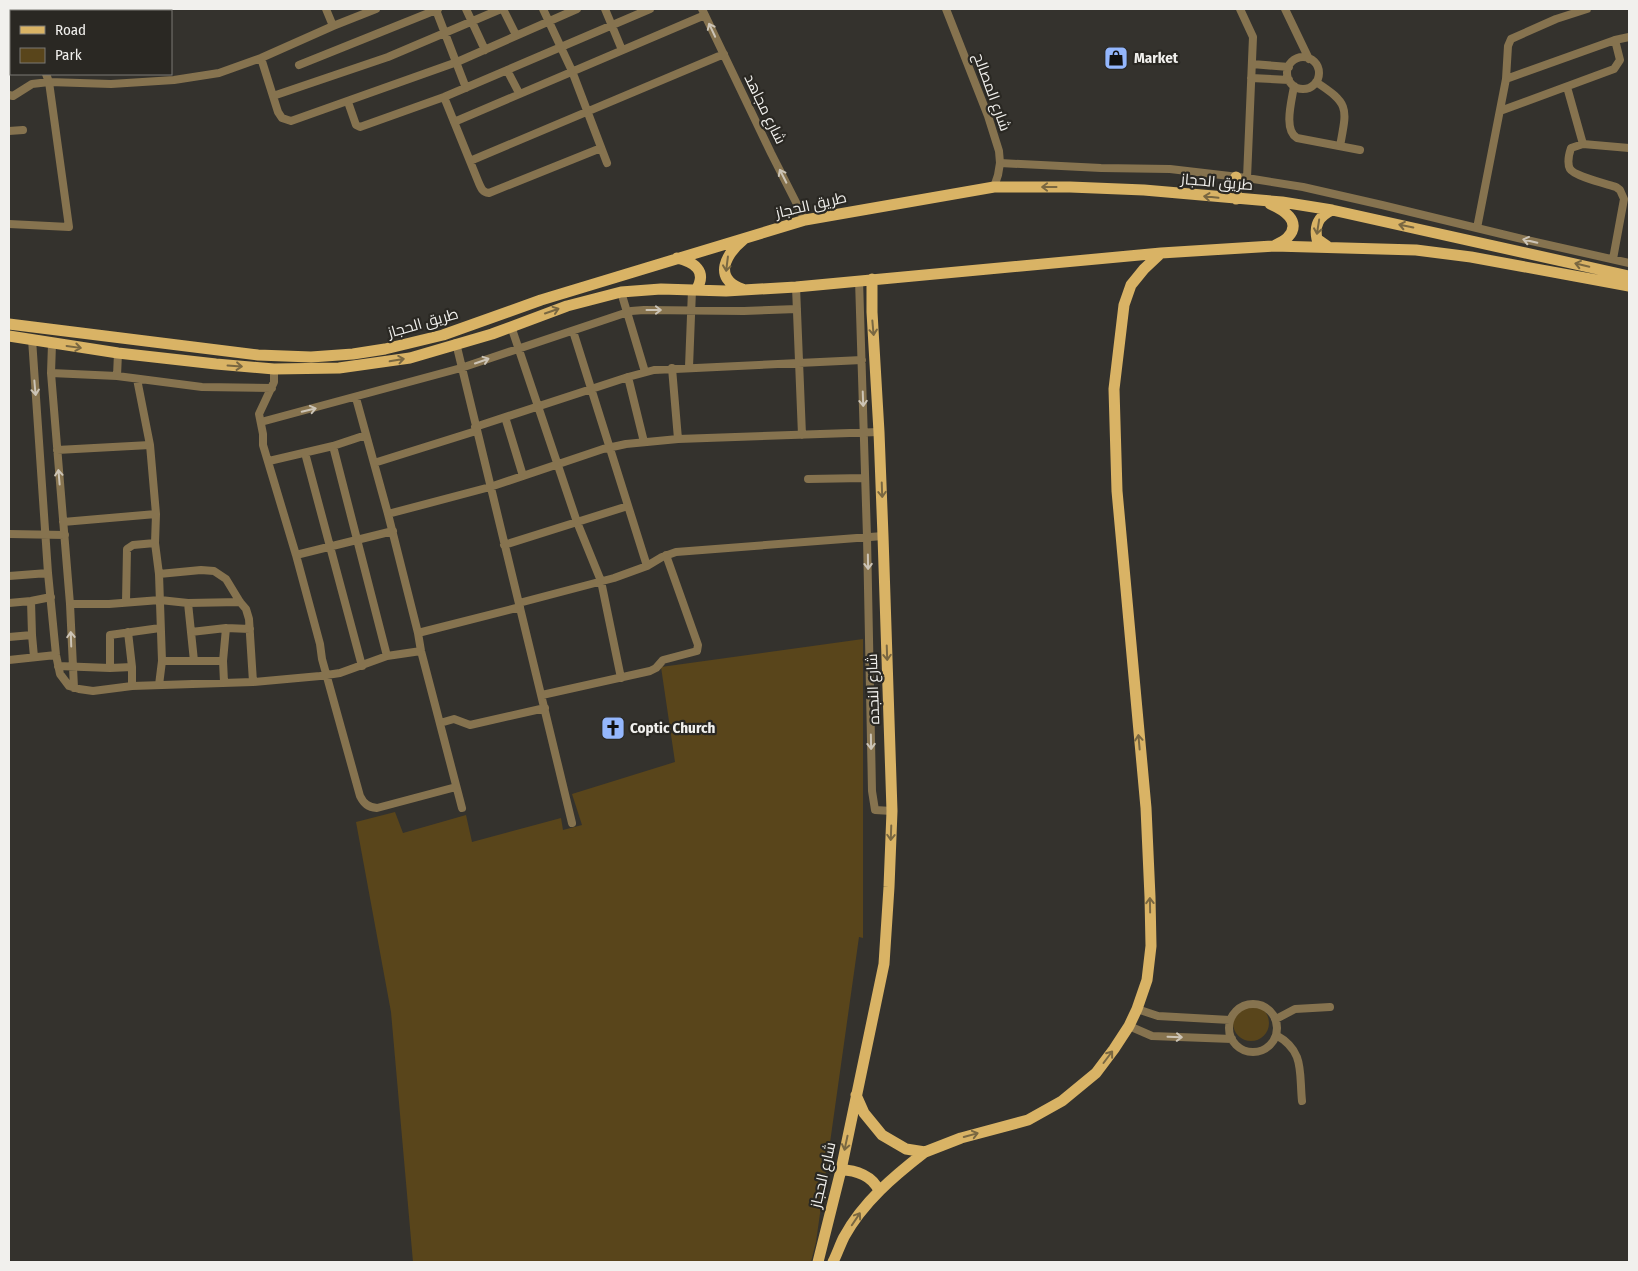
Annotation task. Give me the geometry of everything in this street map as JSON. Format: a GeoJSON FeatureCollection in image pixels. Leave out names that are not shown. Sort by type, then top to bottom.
{"type":"FeatureCollection","features":[{"type":"Feature","properties":{"kind":"main road"},"geometry":{"type":"LineString","coordinates":[[1236,199],[1242,178]]}},
{"type":"Feature","properties":{"kind":"main road","name":"طريق الحجاز"},"geometry":{"type":"LineString","coordinates":[[9,324],[258,355],[311,357],[353,354],[385,349],[443,335],[541,300],[747,236],[805,220],[994,187],[1126,189],[1263,200],[1332,210],[1629,276]]}},
{"type":"Feature","properties":{"kind":"main road"},"geometry":{"type":"LineString","coordinates":[[1263,200],[1286,211],[1291,217],[1292,231],[1288,237],[1274,246]]}},
{"type":"Feature","properties":{"kind":"main road"},"geometry":{"type":"LineString","coordinates":[[1327,246],[1317,240],[1316,232],[1320,218],[1332,210]]}},
{"type":"Feature","properties":{"kind":"main road"},"geometry":{"type":"LineString","coordinates":[[745,290],[730,284],[725,267],[731,250],[747,236]]}},
{"type":"Feature","properties":{"kind":"main road","name":"طريق الحجاز"},"geometry":{"type":"LineString","coordinates":[[9,336],[52,344],[209,364],[274,369],[339,368],[410,358],[492,334],[567,306],[621,292],[644,290],[745,290],[796,287],[1160,253],[1274,246],[1416,250],[1471,257],[1629,286]]}},
{"type":"Feature","properties":{"kind":"main road"},"geometry":{"type":"LineString","coordinates":[[833,1262],[844,1236],[860,1213],[898,1173],[925,1152],[961,1138],[1028,1120],[1062,1101],[1096,1073],[1129,1026],[1147,980],[1151,946],[1146,808],[1117,491],[1114,389],[1124,305],[1131,285],[1160,253]]}},
{"type":"Feature","properties":{"kind":"main road"},"geometry":{"type":"LineString","coordinates":[[676,258],[689,261],[696,266],[700,273],[701,282],[694,290]]}},
{"type":"Feature","properties":{"kind":"main road","name":"شارع النجده"},"geometry":{"type":"LineString","coordinates":[[856,1095],[884,964],[892,811],[879,432],[871,308],[872,279]]}},
{"type":"Feature","properties":{"kind":"main road"},"geometry":{"type":"LineString","coordinates":[[856,1095],[864,1113],[882,1135],[906,1149],[925,1152]]}},
{"type":"Feature","properties":{"kind":"main road","name":"شارع الحجاز"},"geometry":{"type":"LineString","coordinates":[[818,1262],[856,1095]]}},
{"type":"Feature","properties":{"kind":"main road"},"geometry":{"type":"LineString","coordinates":[[840,1170],[864,1175],[873,1182],[879,1191]]}},
{"type":"Feature","properties":{"kind":"street"},"geometry":{"type":"LineString","coordinates":[[326,9],[333,26]]}},
{"type":"Feature","properties":{"kind":"street"},"geometry":{"type":"LineString","coordinates":[[9,95],[13,96],[32,84],[48,78],[111,84],[174,80],[219,73],[261,58],[376,9]]}},
{"type":"Feature","properties":{"kind":"street"},"geometry":{"type":"LineString","coordinates":[[299,64],[436,9],[466,88]]}},
{"type":"Feature","properties":{"kind":"street"},"geometry":{"type":"LineString","coordinates":[[466,9],[485,50]]}},
{"type":"Feature","properties":{"kind":"street"},"geometry":{"type":"LineString","coordinates":[[273,96],[388,57],[502,9],[516,35]]}},
{"type":"Feature","properties":{"kind":"street"},"geometry":{"type":"LineString","coordinates":[[543,9],[572,71],[607,163]]}},
{"type":"Feature","properties":{"kind":"street"},"geometry":{"type":"LineString","coordinates":[[261,58],[278,112],[282,118],[291,122],[457,62],[577,9]]}},
{"type":"Feature","properties":{"kind":"street"},"geometry":{"type":"LineString","coordinates":[[605,9],[622,50]]}},
{"type":"Feature","properties":{"kind":"street"},"geometry":{"type":"LineString","coordinates":[[348,102],[356,125],[360,127],[444,97],[650,9]]}},
{"type":"Feature","properties":{"kind":"street","name":"شارع المصالح"},"geometry":{"type":"LineString","coordinates":[[946,9],[988,116],[999,151],[1000,163],[994,187]]}},
{"type":"Feature","properties":{"kind":"street"},"geometry":{"type":"LineString","coordinates":[[1240,9],[1253,37],[1252,78],[1242,178]]}},
{"type":"Feature","properties":{"kind":"street"},"geometry":{"type":"LineString","coordinates":[[1252,78],[1291,83],[1306,89],[1316,82],[1319,75],[1318,67],[1309,59],[1285,9]]}},
{"type":"Feature","properties":{"kind":"street"},"geometry":{"type":"LineString","coordinates":[[1477,228],[1506,79],[1508,46],[1511,39],[1556,19],[1587,9]]}},
{"type":"Feature","properties":{"kind":"street"},"geometry":{"type":"LineString","coordinates":[[454,122],[622,50],[704,12]]}},
{"type":"Feature","properties":{"kind":"street","name":"شارع مجاهد"},"geometry":{"type":"LineString","coordinates":[[704,12],[805,220]]}},
{"type":"Feature","properties":{"kind":"street"},"geometry":{"type":"LineString","coordinates":[[1506,79],[1615,40],[1629,37]]}},
{"type":"Feature","properties":{"kind":"street"},"geometry":{"type":"LineString","coordinates":[[1500,111],[1614,69],[1620,60],[1615,40]]}},
{"type":"Feature","properties":{"kind":"street"},"geometry":{"type":"LineString","coordinates":[[470,161],[724,54]]}},
{"type":"Feature","properties":{"kind":"street"},"geometry":{"type":"LineString","coordinates":[[1309,59],[1297,59],[1287,72],[1291,83],[1289,124],[1292,134],[1297,138],[1360,150]]}},
{"type":"Feature","properties":{"kind":"street"},"geometry":{"type":"LineString","coordinates":[[1252,64],[1289,67]]}},
{"type":"Feature","properties":{"kind":"street"},"geometry":{"type":"LineString","coordinates":[[507,70],[519,94]]}},
{"type":"Feature","properties":{"kind":"street"},"geometry":{"type":"LineString","coordinates":[[9,224],[69,227],[48,78]]}},
{"type":"Feature","properties":{"kind":"street"},"geometry":{"type":"LineString","coordinates":[[1316,82],[1335,94],[1344,107],[1345,118],[1340,146]]}},
{"type":"Feature","properties":{"kind":"street"},"geometry":{"type":"LineString","coordinates":[[1567,87],[1583,144]]}},
{"type":"Feature","properties":{"kind":"street"},"geometry":{"type":"LineString","coordinates":[[444,97],[482,190],[490,193],[601,148]]}},
{"type":"Feature","properties":{"kind":"street"},"geometry":{"type":"LineString","coordinates":[[9,131],[23,130]]}},
{"type":"Feature","properties":{"kind":"street"},"geometry":{"type":"LineString","coordinates":[[1613,259],[1624,198],[1616,187],[1571,171],[1569,155],[1571,148],[1583,144],[1629,148]]}},
{"type":"Feature","properties":{"kind":"street"},"geometry":{"type":"LineString","coordinates":[[1000,163],[1170,169],[1312,189],[1629,263]]}},
{"type":"Feature","properties":{"kind":"street"},"geometry":{"type":"LineString","coordinates":[[1433,232],[1435,218]]}},
{"type":"Feature","properties":{"kind":"street"},"geometry":{"type":"LineString","coordinates":[[859,280],[866,478],[872,791],[875,810],[892,811]]}},
{"type":"Feature","properties":{"kind":"street"},"geometry":{"type":"LineString","coordinates":[[796,287],[802,436]]}},
{"type":"Feature","properties":{"kind":"street"},"geometry":{"type":"LineString","coordinates":[[688,368],[694,290]]}},
{"type":"Feature","properties":{"kind":"street"},"geometry":{"type":"LineString","coordinates":[[621,292],[645,372]]}},
{"type":"Feature","properties":{"kind":"street"},"geometry":{"type":"LineString","coordinates":[[261,422],[356,398],[461,368],[627,312],[644,310],[744,311],[797,309]]}},
{"type":"Feature","properties":{"kind":"street"},"geometry":{"type":"LineString","coordinates":[[511,326],[517,349],[577,522],[601,581],[621,678]]}},
{"type":"Feature","properties":{"kind":"street"},"geometry":{"type":"LineString","coordinates":[[573,331],[647,566]]}},
{"type":"Feature","properties":{"kind":"street"},"geometry":{"type":"LineString","coordinates":[[32,340],[45,535],[56,655],[62,678],[69,686],[93,691],[159,684],[253,682],[326,676],[362,666],[388,656],[421,651]]}},
{"type":"Feature","properties":{"kind":"street"},"geometry":{"type":"LineString","coordinates":[[456,343],[572,822]]}},
{"type":"Feature","properties":{"kind":"street"},"geometry":{"type":"LineString","coordinates":[[52,344],[51,373],[65,535],[74,688]]}},
{"type":"Feature","properties":{"kind":"street"},"geometry":{"type":"LineString","coordinates":[[117,376],[118,353]]}},
{"type":"Feature","properties":{"kind":"street"},"geometry":{"type":"LineString","coordinates":[[374,463],[476,429],[537,406],[645,372],[672,368],[862,360]]}},
{"type":"Feature","properties":{"kind":"street"},"geometry":{"type":"LineString","coordinates":[[672,368],[678,439]]}},
{"type":"Feature","properties":{"kind":"street"},"geometry":{"type":"LineString","coordinates":[[274,369],[272,388],[259,414],[263,445],[296,555],[320,644],[326,676],[360,796],[364,804],[377,808],[456,786]]}},
{"type":"Feature","properties":{"kind":"street"},"geometry":{"type":"LineString","coordinates":[[51,373],[117,376],[209,387],[272,388]]}},
{"type":"Feature","properties":{"kind":"street"},"geometry":{"type":"LineString","coordinates":[[628,377],[644,442]]}},
{"type":"Feature","properties":{"kind":"street"},"geometry":{"type":"LineString","coordinates":[[137,379],[150,445],[156,514],[155,543],[160,600],[162,660],[159,684]]}},
{"type":"Feature","properties":{"kind":"street"},"geometry":{"type":"LineString","coordinates":[[356,398],[388,514],[462,808]]}},
{"type":"Feature","properties":{"kind":"street"},"geometry":{"type":"LineString","coordinates":[[505,417],[523,476]]}},
{"type":"Feature","properties":{"kind":"street"},"geometry":{"type":"LineString","coordinates":[[388,514],[490,487],[610,447],[678,439],[879,432]]}},
{"type":"Feature","properties":{"kind":"street"},"geometry":{"type":"LineString","coordinates":[[269,461],[332,446],[366,435]]}},
{"type":"Feature","properties":{"kind":"street"},"geometry":{"type":"LineString","coordinates":[[57,450],[150,445]]}},
{"type":"Feature","properties":{"kind":"street"},"geometry":{"type":"LineString","coordinates":[[332,446],[388,656]]}},
{"type":"Feature","properties":{"kind":"street"},"geometry":{"type":"LineString","coordinates":[[305,453],[362,666]]}},
{"type":"Feature","properties":{"kind":"street"},"geometry":{"type":"LineString","coordinates":[[808,479],[866,478]]}},
{"type":"Feature","properties":{"kind":"street"},"geometry":{"type":"LineString","coordinates":[[504,544],[628,506]]}},
{"type":"Feature","properties":{"kind":"street"},"geometry":{"type":"LineString","coordinates":[[64,522],[156,514]]}},
{"type":"Feature","properties":{"kind":"street"},"geometry":{"type":"LineString","coordinates":[[296,555],[392,531]]}},
{"type":"Feature","properties":{"kind":"street"},"geometry":{"type":"LineString","coordinates":[[9,534],[65,535]]}},
{"type":"Feature","properties":{"kind":"street"},"geometry":{"type":"LineString","coordinates":[[418,633],[582,588],[647,566],[666,555],[681,551],[883,536]]}},
{"type":"Feature","properties":{"kind":"street"},"geometry":{"type":"LineString","coordinates":[[126,602],[127,549],[132,545],[155,543]]}},
{"type":"Feature","properties":{"kind":"street"},"geometry":{"type":"LineString","coordinates":[[542,696],[652,670],[664,660],[698,650],[698,645],[666,555]]}},
{"type":"Feature","properties":{"kind":"street"},"geometry":{"type":"LineString","coordinates":[[158,574],[201,570],[214,571],[226,579],[246,609],[250,619],[253,682]]}},
{"type":"Feature","properties":{"kind":"street"},"geometry":{"type":"LineString","coordinates":[[9,576],[48,572]]}},
{"type":"Feature","properties":{"kind":"street"},"geometry":{"type":"LineString","coordinates":[[9,603],[51,597]]}},
{"type":"Feature","properties":{"kind":"street"},"geometry":{"type":"LineString","coordinates":[[70,604],[160,600],[188,603],[240,602]]}},
{"type":"Feature","properties":{"kind":"street"},"geometry":{"type":"LineString","coordinates":[[31,601],[34,657]]}},
{"type":"Feature","properties":{"kind":"street"},"geometry":{"type":"LineString","coordinates":[[188,603],[194,661]]}},
{"type":"Feature","properties":{"kind":"street"},"geometry":{"type":"LineString","coordinates":[[110,668],[110,635],[160,628]]}},
{"type":"Feature","properties":{"kind":"street"},"geometry":{"type":"LineString","coordinates":[[192,632],[226,628],[250,629]]}},
{"type":"Feature","properties":{"kind":"street"},"geometry":{"type":"LineString","coordinates":[[224,682],[223,661],[226,628]]}},
{"type":"Feature","properties":{"kind":"street"},"geometry":{"type":"LineString","coordinates":[[128,632],[132,686]]}},
{"type":"Feature","properties":{"kind":"street"},"geometry":{"type":"LineString","coordinates":[[9,637],[32,635]]}},
{"type":"Feature","properties":{"kind":"street"},"geometry":{"type":"LineString","coordinates":[[9,660],[56,655]]}},
{"type":"Feature","properties":{"kind":"street"},"geometry":{"type":"LineString","coordinates":[[162,660],[223,661]]}},
{"type":"Feature","properties":{"kind":"street"},"geometry":{"type":"LineString","coordinates":[[58,666],[132,667]]}},
{"type":"Feature","properties":{"kind":"street"},"geometry":{"type":"LineString","coordinates":[[440,723],[454,720],[470,724],[545,708]]}},
{"type":"Feature","properties":{"kind":"street"},"geometry":{"type":"LineString","coordinates":[[1257,1004],[1265,1007],[1276,1019],[1276,1035],[1266,1048],[1251,1052],[1243,1050],[1232,1039],[1230,1020],[1241,1007],[1257,1004]]}},
{"type":"Feature","properties":{"kind":"street"},"geometry":{"type":"LineString","coordinates":[[1276,1019],[1295,1010],[1330,1007]]}},
{"type":"Feature","properties":{"kind":"street"},"geometry":{"type":"LineString","coordinates":[[1137,1008],[1158,1016],[1230,1020]]}},
{"type":"Feature","properties":{"kind":"street"},"geometry":{"type":"LineString","coordinates":[[1129,1026],[1152,1036],[1232,1039]]}},
{"type":"Feature","properties":{"kind":"street"},"geometry":{"type":"LineString","coordinates":[[1276,1035],[1289,1044],[1298,1056],[1302,1101]]}},
{"type":"Feature","properties":{"kind":"green space"},"geometry":{"type":"Polygon","coordinates":[[[863,639],[863,938],[859,937],[816,1242],[811,1262],[413,1262],[391,1012],[356,822],[395,812],[403,833],[466,815],[472,842],[561,818],[563,830],[582,825],[572,794],[675,762],[661,667],[863,639]]]}},
{"type":"Feature","properties":{"kind":"green space"},"geometry":{"type":"Polygon","coordinates":[[[1251,1005],[1258,1006],[1264,1010],[1268,1016],[1268,1030],[1264,1036],[1258,1040],[1251,1041],[1244,1040],[1238,1036],[1234,1030],[1233,1023],[1234,1016],[1238,1010],[1244,1006],[1251,1005]]]}},
{"type":"Feature","properties":{"kind":"place","name":"Market"},"geometry":{"type":"Point","coordinates":[1116,58]}},
{"type":"Feature","properties":{"kind":"place","name":"Coptic Church"},"geometry":{"type":"Point","coordinates":[613,728]}}]}
